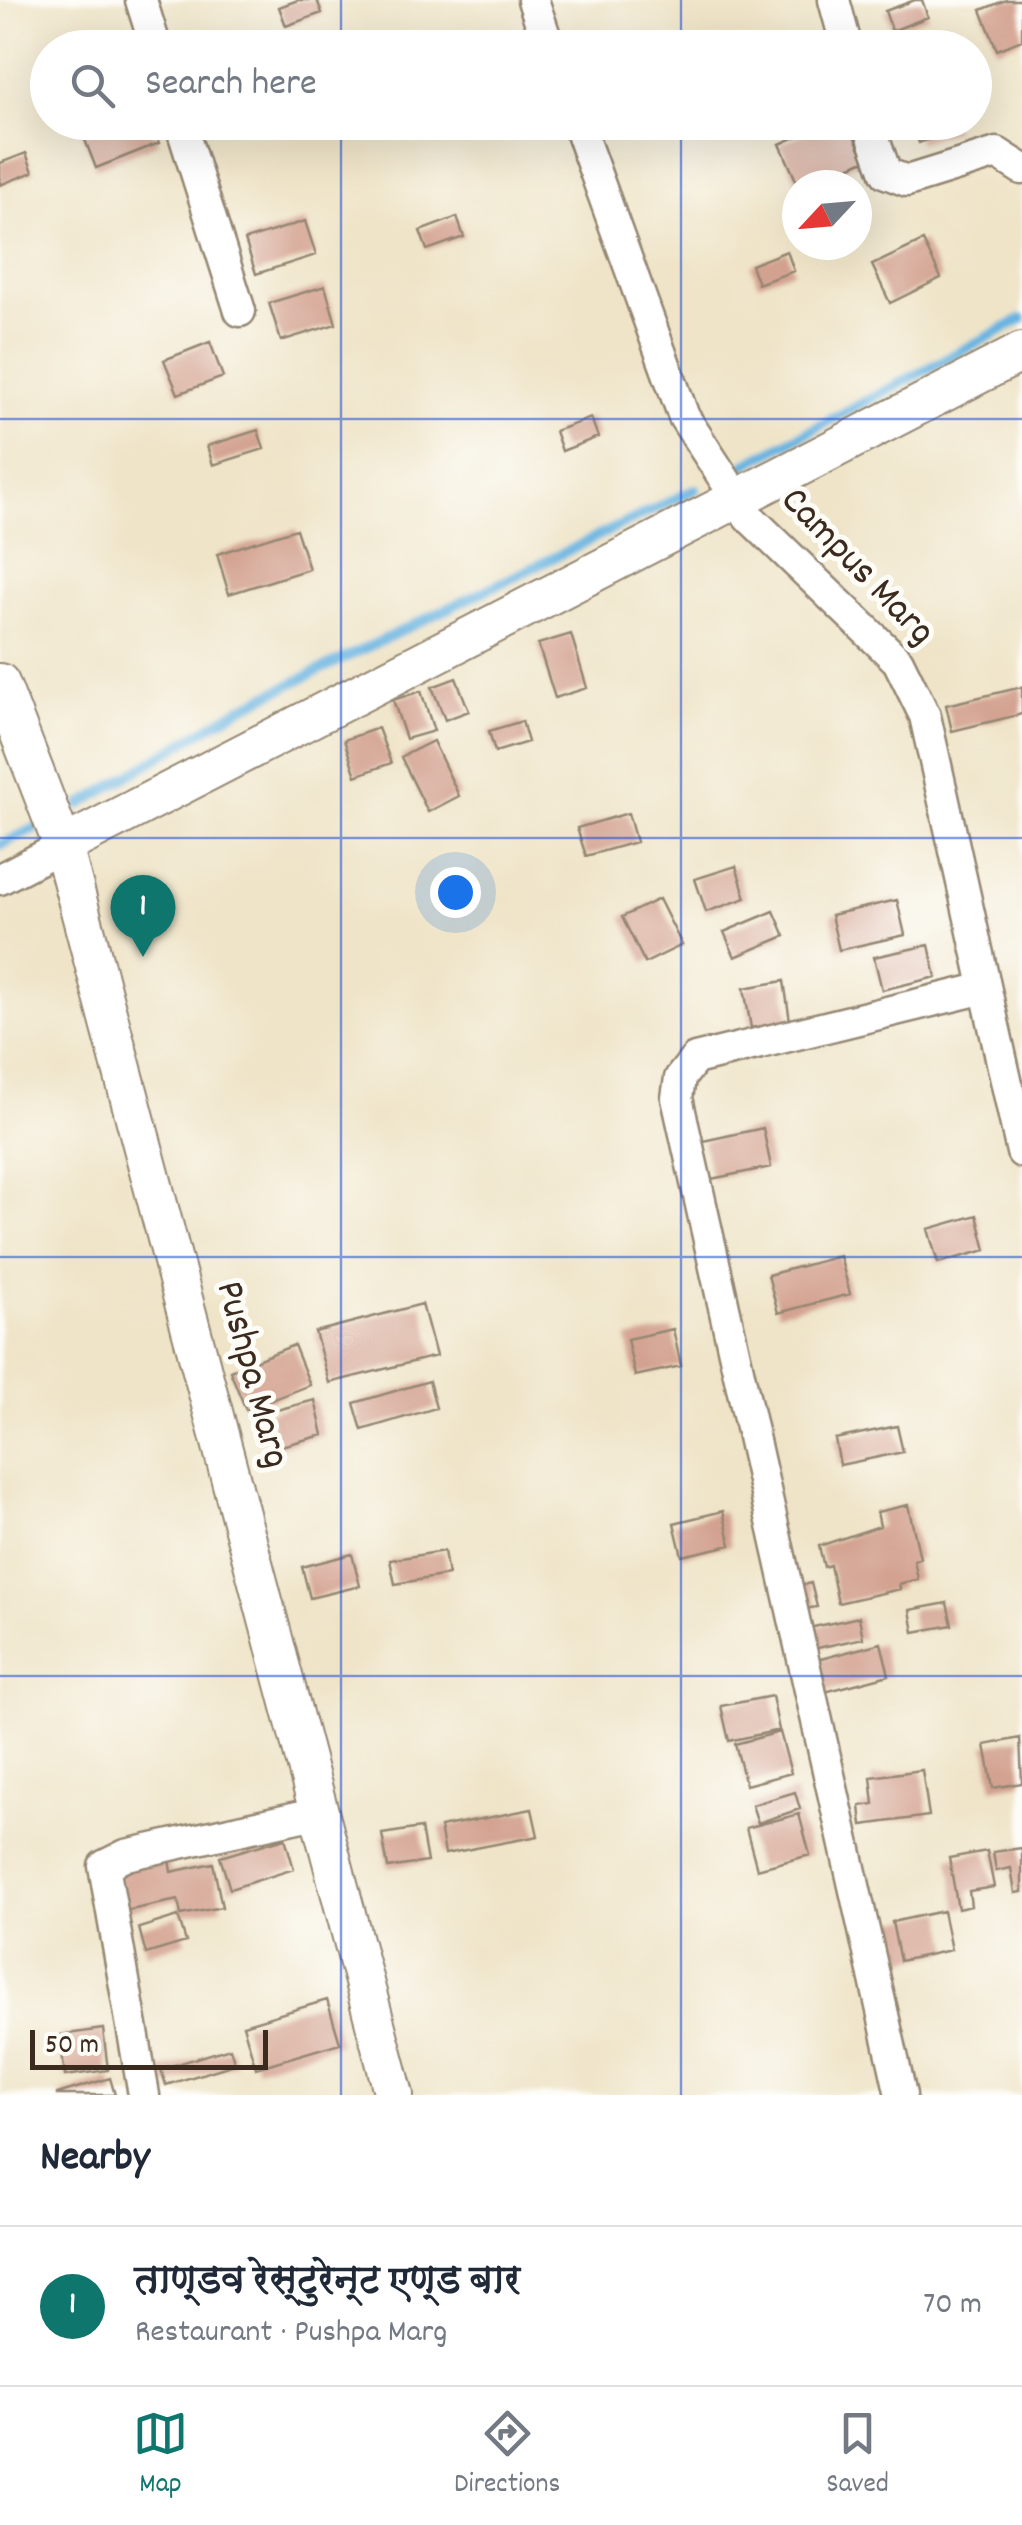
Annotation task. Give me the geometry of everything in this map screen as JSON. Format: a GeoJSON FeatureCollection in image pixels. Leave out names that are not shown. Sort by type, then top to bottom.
{"type":"FeatureCollection","features":[{"type":"Feature","properties":{"kind":"street"},"geometry":{"type":"LineString","coordinates":[[141,0],[150,30]]}},
{"type":"Feature","properties":{"kind":"street"},"geometry":{"type":"LineString","coordinates":[[532,0],[543,30]]}},
{"type":"Feature","properties":{"kind":"street"},"geometry":{"type":"LineString","coordinates":[[834,0],[842,30]]}},
{"type":"Feature","properties":{"kind":"street"},"geometry":{"type":"LineString","coordinates":[[186,140],[240,311]]}},
{"type":"Feature","properties":{"kind":"street","name":"Campus Marg"},"geometry":{"type":"LineString","coordinates":[[584,140],[684,417],[749,517],[898,661],[914,688],[924,716],[1022,1152]]}},
{"type":"Feature","properties":{"kind":"street"},"geometry":{"type":"LineString","coordinates":[[874,140],[886,173],[907,180],[997,153],[1022,169]]}},
{"type":"Feature","properties":{"kind":"street"},"geometry":{"type":"LineString","coordinates":[[0,879],[1022,352]]}},
{"type":"Feature","properties":{"kind":"street","name":"Pushpa Marg"},"geometry":{"type":"LineString","coordinates":[[0,684],[63,846],[394,2095]]}},
{"type":"Feature","properties":{"kind":"street"},"geometry":{"type":"LineString","coordinates":[[901,2095],[678,1098],[680,1078],[696,1059],[985,988]]}},
{"type":"Feature","properties":{"kind":"street"},"geometry":{"type":"LineString","coordinates":[[144,2095],[104,1866],[126,1855],[320,1812]]}},
{"type":"Feature","properties":{"kind":"building"},"geometry":{"type":"Polygon","coordinates":[[[298,0],[317,0],[322,13],[286,26],[279,7],[298,0]]]}},
{"type":"Feature","properties":{"kind":"building"},"geometry":{"type":"Polygon","coordinates":[[[922,0],[928,17],[892,30],[885,11],[922,0]]]}},
{"type":"Feature","properties":{"kind":"building"},"geometry":{"type":"Polygon","coordinates":[[[1006,0],[1022,0],[1022,40],[997,50],[981,10],[1006,0]]]}},
{"type":"Feature","properties":{"kind":"building"},"geometry":{"type":"Polygon","coordinates":[[[85,140],[158,140],[159,143],[96,168],[85,140]]]}},
{"type":"Feature","properties":{"kind":"building"},"geometry":{"type":"Polygon","coordinates":[[[789,140],[856,140],[865,160],[842,170],[791,170],[780,144],[789,140]]]}},
{"type":"Feature","properties":{"kind":"building"},"geometry":{"type":"Polygon","coordinates":[[[26,153],[33,172],[0,185],[0,163],[26,153]]]}},
{"type":"Feature","properties":{"kind":"building"},"geometry":{"type":"Polygon","coordinates":[[[457,217],[464,237],[427,250],[420,231],[457,217]]]}},
{"type":"Feature","properties":{"kind":"building"},"geometry":{"type":"Polygon","coordinates":[[[305,221],[316,255],[256,274],[245,240],[305,221]]]}},
{"type":"Feature","properties":{"kind":"building"},"geometry":{"type":"Polygon","coordinates":[[[923,241],[941,278],[890,303],[872,265],[923,241]]]}},
{"type":"Feature","properties":{"kind":"building"},"geometry":{"type":"Polygon","coordinates":[[[782,253],[782,260],[790,260],[794,271],[758,284],[751,265],[782,253]]]}},
{"type":"Feature","properties":{"kind":"building"},"geometry":{"type":"Polygon","coordinates":[[[325,286],[336,324],[281,341],[269,303],[325,286]]]}},
{"type":"Feature","properties":{"kind":"building"},"geometry":{"type":"Polygon","coordinates":[[[210,342],[223,377],[178,394],[164,360],[210,342]]]}},
{"type":"Feature","properties":{"kind":"building"},"geometry":{"type":"Polygon","coordinates":[[[591,418],[598,437],[562,451],[555,431],[591,418]]]}},
{"type":"Feature","properties":{"kind":"building"},"geometry":{"type":"Polygon","coordinates":[[[258,430],[264,449],[213,465],[207,446],[258,430]]]}},
{"type":"Feature","properties":{"kind":"building"},"geometry":{"type":"Polygon","coordinates":[[[296,529],[309,569],[229,594],[217,554],[296,529]]]}},
{"type":"Feature","properties":{"kind":"building"},"geometry":{"type":"Polygon","coordinates":[[[571,634],[587,688],[555,698],[538,644],[571,634]]]}},
{"type":"Feature","properties":{"kind":"building"},"geometry":{"type":"Polygon","coordinates":[[[456,678],[469,711],[445,720],[432,687],[456,678]]]}},
{"type":"Feature","properties":{"kind":"building"},"geometry":{"type":"Polygon","coordinates":[[[1022,687],[1022,714],[952,731],[946,705],[1022,687]]]}},
{"type":"Feature","properties":{"kind":"building"},"geometry":{"type":"Polygon","coordinates":[[[421,691],[434,731],[406,739],[393,700],[421,691]]]}},
{"type":"Feature","properties":{"kind":"building"},"geometry":{"type":"Polygon","coordinates":[[[522,721],[528,742],[495,752],[489,731],[522,721]]]}},
{"type":"Feature","properties":{"kind":"building"},"geometry":{"type":"Polygon","coordinates":[[[378,728],[391,763],[356,776],[344,740],[378,728]]]}},
{"type":"Feature","properties":{"kind":"building"},"geometry":{"type":"Polygon","coordinates":[[[433,741],[459,796],[428,812],[401,757],[433,741]]]}},
{"type":"Feature","properties":{"kind":"building"},"geometry":{"type":"Polygon","coordinates":[[[628,813],[636,842],[586,856],[577,828],[628,813]]]}},
{"type":"Feature","properties":{"kind":"building"},"geometry":{"type":"Polygon","coordinates":[[[736,866],[746,898],[706,912],[695,879],[736,866]]]}},
{"type":"Feature","properties":{"kind":"building"},"geometry":{"type":"Polygon","coordinates":[[[659,899],[682,945],[645,963],[622,917],[659,899]]]}},
{"type":"Feature","properties":{"kind":"building"},"geometry":{"type":"Polygon","coordinates":[[[897,900],[905,935],[839,950],[831,915],[897,900]]]}},
{"type":"Feature","properties":{"kind":"building"},"geometry":{"type":"Polygon","coordinates":[[[774,911],[785,936],[735,957],[724,932],[774,911]]]}},
{"type":"Feature","properties":{"kind":"building"},"geometry":{"type":"Polygon","coordinates":[[[929,945],[936,977],[882,990],[874,957],[929,945]]]}},
{"type":"Feature","properties":{"kind":"building"},"geometry":{"type":"Polygon","coordinates":[[[784,981],[790,1021],[751,1028],[744,988],[784,981]]]}},
{"type":"Feature","properties":{"kind":"building"},"geometry":{"type":"Polygon","coordinates":[[[763,1128],[771,1167],[711,1179],[703,1141],[763,1128]]]}},
{"type":"Feature","properties":{"kind":"building"},"geometry":{"type":"Polygon","coordinates":[[[977,1215],[986,1250],[938,1263],[928,1229],[977,1215]]]}},
{"type":"Feature","properties":{"kind":"building"},"geometry":{"type":"Polygon","coordinates":[[[840,1256],[850,1294],[778,1313],[768,1275],[840,1256]]]}},
{"type":"Feature","properties":{"kind":"building"},"geometry":{"type":"Polygon","coordinates":[[[422,1304],[436,1356],[329,1383],[315,1332],[422,1304]]]}},
{"type":"Feature","properties":{"kind":"building"},"geometry":{"type":"Polygon","coordinates":[[[673,1329],[681,1366],[635,1376],[627,1339],[673,1329]]]}},
{"type":"Feature","properties":{"kind":"building"},"geometry":{"type":"Polygon","coordinates":[[[294,1345],[310,1385],[246,1410],[230,1371],[294,1345]]]}},
{"type":"Feature","properties":{"kind":"building"},"geometry":{"type":"Polygon","coordinates":[[[429,1381],[436,1408],[362,1430],[354,1403],[429,1381]]]}},
{"type":"Feature","properties":{"kind":"building"},"geometry":{"type":"Polygon","coordinates":[[[315,1400],[323,1435],[277,1447],[269,1412],[315,1400]]]}},
{"type":"Feature","properties":{"kind":"building"},"geometry":{"type":"Polygon","coordinates":[[[897,1426],[903,1452],[840,1465],[835,1439],[897,1426]]]}},
{"type":"Feature","properties":{"kind":"building"},"geometry":{"type":"Polygon","coordinates":[[[908,1505],[920,1558],[914,1560],[918,1579],[899,1584],[900,1589],[838,1603],[830,1565],[824,1567],[819,1546],[880,1526],[877,1512],[908,1505]]]}},
{"type":"Feature","properties":{"kind":"building"},"geometry":{"type":"Polygon","coordinates":[[[723,1511],[731,1545],[682,1556],[674,1523],[723,1511]]]}},
{"type":"Feature","properties":{"kind":"building"},"geometry":{"type":"Polygon","coordinates":[[[444,1551],[448,1575],[395,1584],[390,1560],[444,1551]]]}},
{"type":"Feature","properties":{"kind":"building"},"geometry":{"type":"Polygon","coordinates":[[[352,1554],[360,1586],[310,1598],[302,1567],[352,1554]]]}},
{"type":"Feature","properties":{"kind":"building"},"geometry":{"type":"Polygon","coordinates":[[[811,1583],[817,1607],[804,1609],[798,1586],[811,1583]]]}},
{"type":"Feature","properties":{"kind":"building"},"geometry":{"type":"Polygon","coordinates":[[[947,1603],[952,1625],[914,1632],[910,1610],[947,1603]]]}},
{"type":"Feature","properties":{"kind":"building"},"geometry":{"type":"Polygon","coordinates":[[[859,1617],[863,1638],[813,1649],[809,1628],[859,1617]]]}},
{"type":"Feature","properties":{"kind":"building"},"geometry":{"type":"Polygon","coordinates":[[[881,1643],[889,1675],[825,1692],[817,1660],[881,1643]]]}},
{"type":"Feature","properties":{"kind":"building"},"geometry":{"type":"Polygon","coordinates":[[[772,1696],[779,1730],[729,1741],[721,1706],[772,1696]]]}},
{"type":"Feature","properties":{"kind":"building"},"geometry":{"type":"Polygon","coordinates":[[[780,1732],[791,1773],[746,1785],[735,1744],[780,1732]]]}},
{"type":"Feature","properties":{"kind":"building"},"geometry":{"type":"Polygon","coordinates":[[[1020,1738],[1022,1783],[993,1788],[985,1745],[1020,1738]]]}},
{"type":"Feature","properties":{"kind":"building"},"geometry":{"type":"Polygon","coordinates":[[[922,1770],[929,1816],[862,1825],[860,1806],[874,1804],[871,1777],[922,1770]]]}},
{"type":"Feature","properties":{"kind":"building"},"geometry":{"type":"Polygon","coordinates":[[[795,1792],[800,1809],[758,1823],[752,1805],[795,1792]]]}},
{"type":"Feature","properties":{"kind":"building"},"geometry":{"type":"Polygon","coordinates":[[[532,1809],[538,1836],[445,1854],[440,1827],[532,1809]]]}},
{"type":"Feature","properties":{"kind":"building"},"geometry":{"type":"Polygon","coordinates":[[[799,1814],[810,1855],[757,1869],[746,1828],[799,1814]]]}},
{"type":"Feature","properties":{"kind":"building"},"geometry":{"type":"Polygon","coordinates":[[[421,1828],[427,1862],[388,1868],[382,1834],[421,1828]]]}},
{"type":"Feature","properties":{"kind":"building"},"geometry":{"type":"Polygon","coordinates":[[[285,1838],[294,1869],[230,1889],[220,1857],[285,1838]]]}},
{"type":"Feature","properties":{"kind":"building"},"geometry":{"type":"Polygon","coordinates":[[[1022,1848],[1022,1892],[1015,1893],[1011,1868],[996,1871],[993,1852],[1022,1848]]]}},
{"type":"Feature","properties":{"kind":"building"},"geometry":{"type":"Polygon","coordinates":[[[987,1851],[994,1887],[969,1891],[971,1906],[958,1909],[949,1858],[987,1851]]]}},
{"type":"Feature","properties":{"kind":"building"},"geometry":{"type":"Polygon","coordinates":[[[169,1859],[171,1872],[213,1863],[222,1907],[181,1915],[178,1900],[125,1911],[117,1870],[169,1859]]]}},
{"type":"Feature","properties":{"kind":"building"},"geometry":{"type":"Polygon","coordinates":[[[943,1911],[951,1950],[900,1961],[892,1922],[943,1911]]]}},
{"type":"Feature","properties":{"kind":"building"},"geometry":{"type":"Polygon","coordinates":[[[178,1916],[186,1942],[146,1954],[139,1928],[178,1916]]]}},
{"type":"Feature","properties":{"kind":"building"},"geometry":{"type":"Polygon","coordinates":[[[327,2000],[340,2043],[256,2068],[243,2025],[327,2000]]]}},
{"type":"Feature","properties":{"kind":"building"},"geometry":{"type":"Polygon","coordinates":[[[103,2029],[108,2070],[65,2076],[60,2035],[103,2029]]]}},
{"type":"Feature","properties":{"kind":"building"},"geometry":{"type":"Polygon","coordinates":[[[230,2048],[235,2064],[166,2085],[161,2069],[230,2048]]]}},
{"type":"Feature","properties":{"kind":"building"},"geometry":{"type":"Polygon","coordinates":[[[110,2078],[115,2095],[57,2095],[57,2094],[110,2078]]]}},
{"type":"Feature","properties":{"kind":"waterway"},"geometry":{"type":"LineString","coordinates":[[735,470],[1022,319]]}},
{"type":"Feature","properties":{"kind":"waterway"},"geometry":{"type":"LineString","coordinates":[[80,805],[237,710],[696,489]]}},
{"type":"Feature","properties":{"kind":"waterway"},"geometry":{"type":"LineString","coordinates":[[0,845],[37,827]]}},
{"type":"Feature","properties":{"kind":"place","name":"ताण्डव रेस्टुरेन्ट एण्ड बार"},"geometry":{"type":"Point","coordinates":[143,957]}}]}
